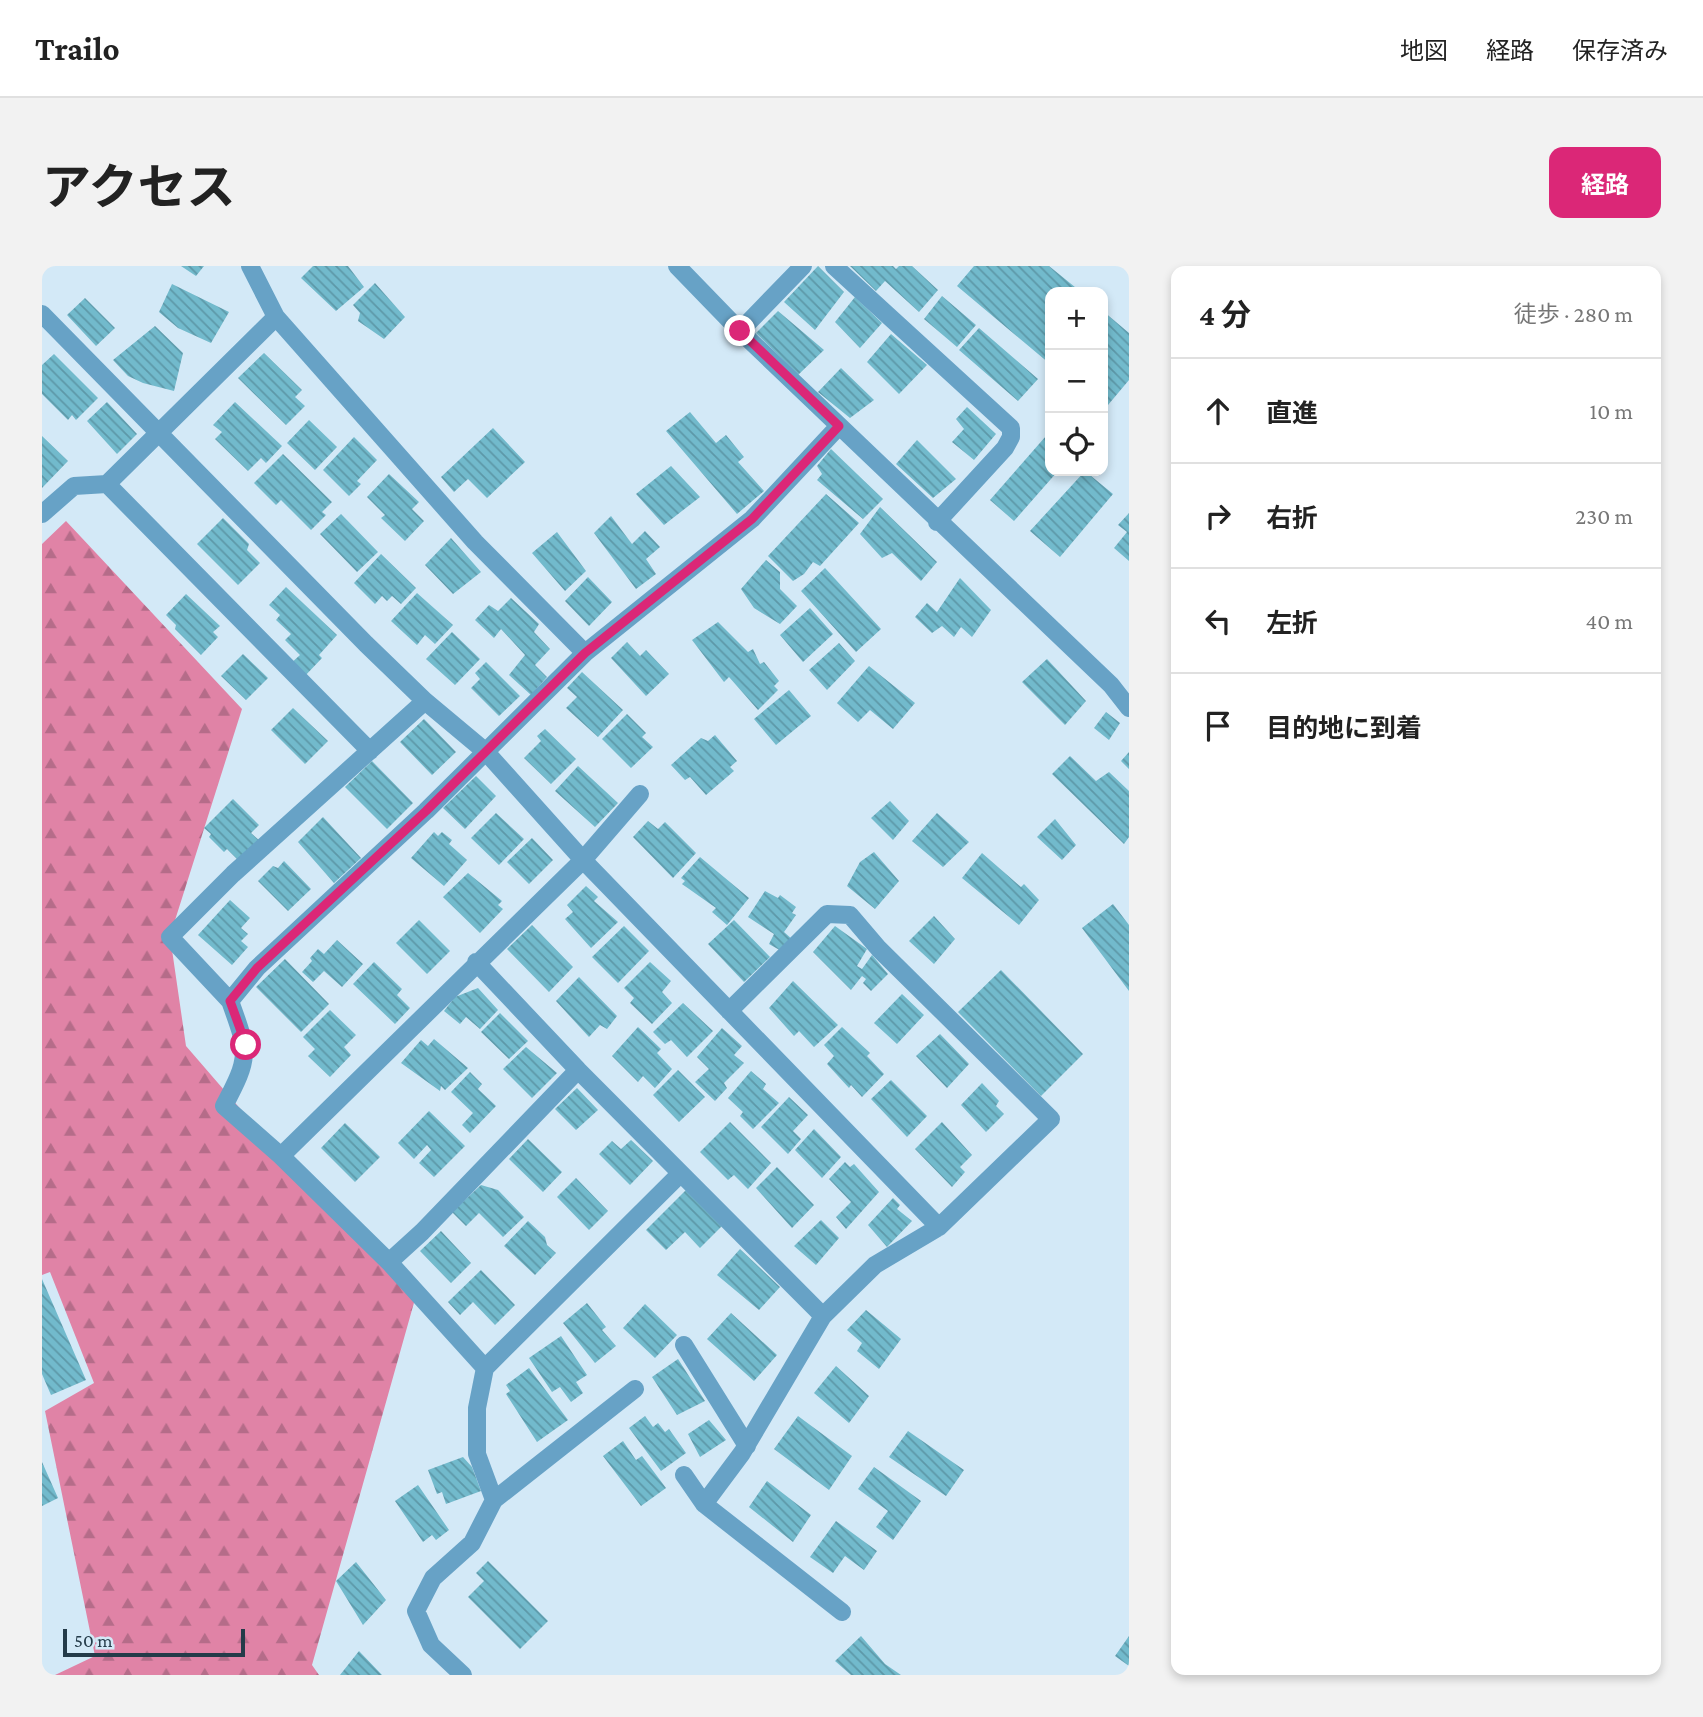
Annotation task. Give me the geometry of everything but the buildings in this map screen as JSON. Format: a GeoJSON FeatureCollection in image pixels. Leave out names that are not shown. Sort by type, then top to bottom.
{"type":"FeatureCollection","features":[{"type":"Feature","properties":{"kind":"street"},"geometry":{"type":"LineString","coordinates":[[250,266],[276,317],[475,542],[585,653]]}},
{"type":"Feature","properties":{"kind":"street"},"geometry":{"type":"LineString","coordinates":[[677,266],[740,331],[937,522],[1111,685],[1129,708]]}},
{"type":"Feature","properties":{"kind":"street"},"geometry":{"type":"LineString","coordinates":[[834,266],[1012,428],[1012,437],[1005,448],[937,522]]}},
{"type":"Feature","properties":{"kind":"street"},"geometry":{"type":"LineString","coordinates":[[740,331],[801,267]]}},
{"type":"Feature","properties":{"kind":"street"},"geometry":{"type":"LineString","coordinates":[[42,314],[425,701],[486,752],[583,860],[939,1227]]}},
{"type":"Feature","properties":{"kind":"street"},"geometry":{"type":"LineString","coordinates":[[42,514],[74,486],[107,484],[276,317]]}},
{"type":"Feature","properties":{"kind":"street"},"geometry":{"type":"LineString","coordinates":[[230,1001],[257,968],[486,752],[585,653],[752,519],[839,426]]}},
{"type":"Feature","properties":{"kind":"street"},"geometry":{"type":"LineString","coordinates":[[107,484],[370,751]]}},
{"type":"Feature","properties":{"kind":"street"},"geometry":{"type":"LineString","coordinates":[[425,701],[233,874],[170,936],[230,1001],[246,1045],[241,1074],[224,1106],[281,1156],[389,1262],[485,1368]]}},
{"type":"Feature","properties":{"kind":"street"},"geometry":{"type":"LineString","coordinates":[[281,1156],[583,860],[640,794]]}},
{"type":"Feature","properties":{"kind":"street"},"geometry":{"type":"LineString","coordinates":[[704,1504],[747,1446],[823,1316],[875,1265],[939,1227],[1051,1119],[879,948],[850,915],[827,914],[729,1011]]}},
{"type":"Feature","properties":{"kind":"street"},"geometry":{"type":"LineString","coordinates":[[476,962],[578,1070],[823,1316]]}},
{"type":"Feature","properties":{"kind":"street"},"geometry":{"type":"LineString","coordinates":[[389,1262],[578,1070]]}},
{"type":"Feature","properties":{"kind":"street"},"geometry":{"type":"LineString","coordinates":[[494,1500],[478,1454],[477,1408],[485,1368],[680,1174]]}},
{"type":"Feature","properties":{"kind":"street"},"geometry":{"type":"LineString","coordinates":[[684,1345],[747,1446]]}},
{"type":"Feature","properties":{"kind":"street"},"geometry":{"type":"LineString","coordinates":[[463,1675],[430,1646],[416,1611],[433,1578],[472,1544],[494,1500],[635,1389]]}},
{"type":"Feature","properties":{"kind":"street"},"geometry":{"type":"LineString","coordinates":[[684,1475],[704,1504],[842,1612]]}},
{"type":"Feature","properties":{"kind":"green space"},"geometry":{"type":"Polygon","coordinates":[[[66,521],[242,709],[170,936],[186,1046],[281,1156],[417,1292],[312,1665],[319,1675],[55,1675],[95,1656],[45,1411],[94,1383],[50,1272],[42,1275],[42,544],[66,521]]]}},
{"type":"Feature","properties":{"kind":"route"},"geometry":{"type":"LineString","coordinates":[[246,1045],[230,1001],[257,968],[426,811],[585,653],[752,519],[839,426],[740,331]]}}]}
